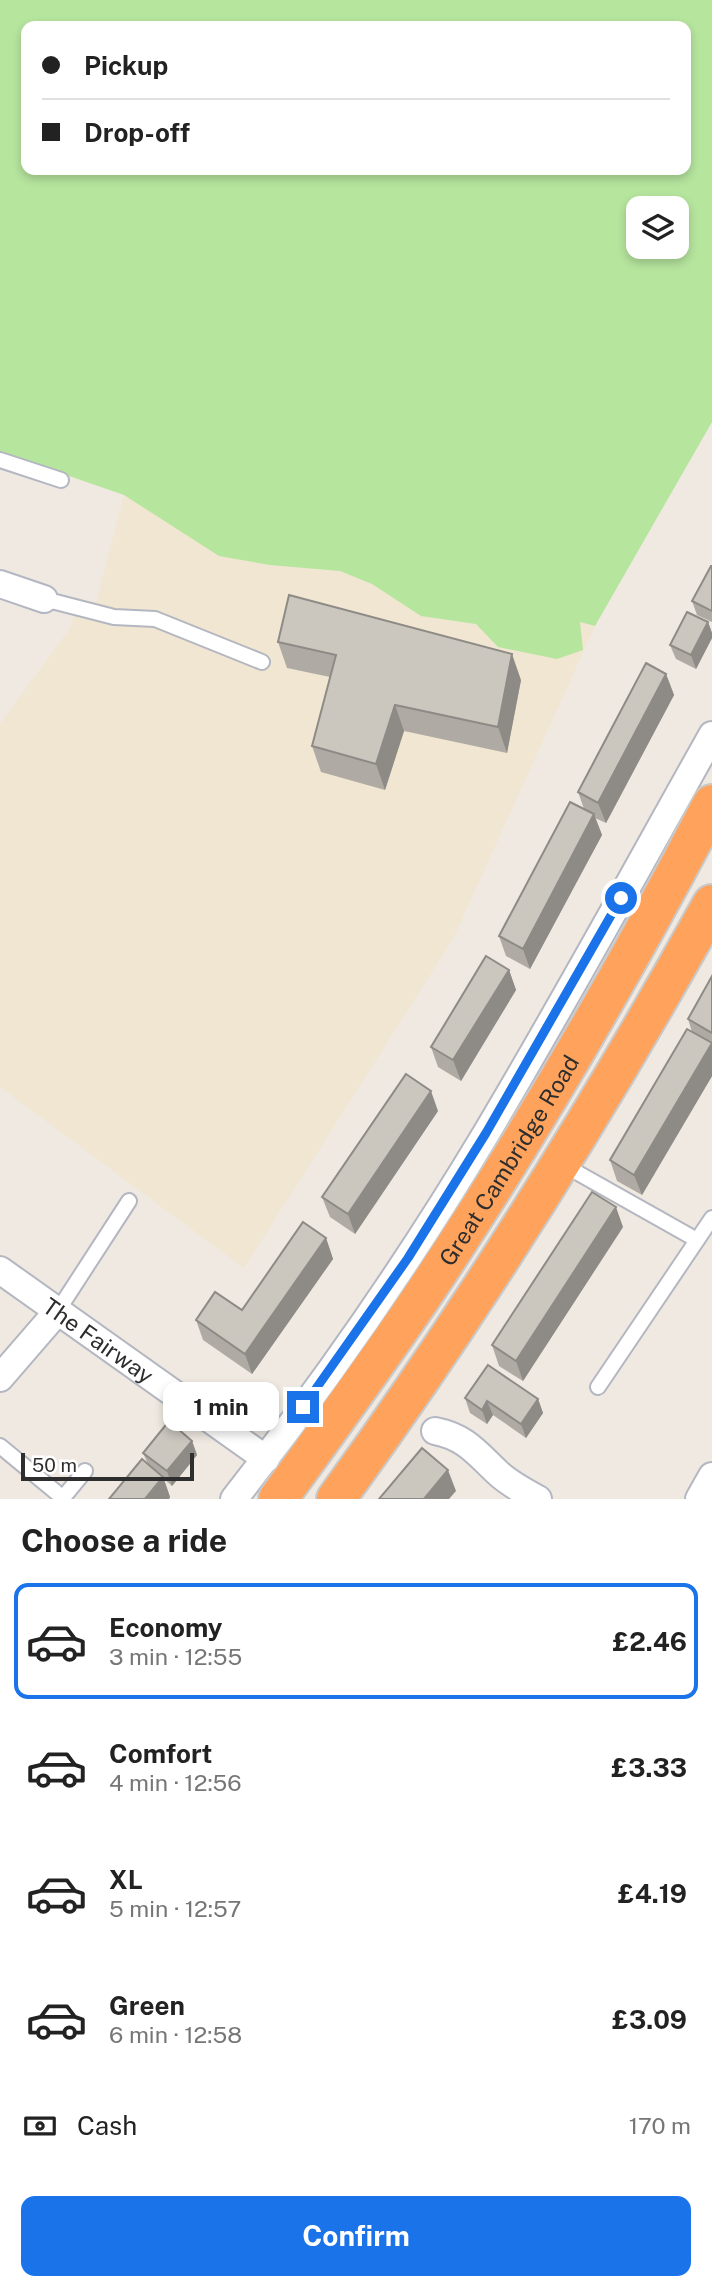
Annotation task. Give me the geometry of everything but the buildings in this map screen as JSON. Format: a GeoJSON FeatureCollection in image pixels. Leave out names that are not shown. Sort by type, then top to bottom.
{"type":"FeatureCollection","features":[{"type":"Feature","properties":{"kind":"highway","name":"Great Cambridge Road"},"geometry":{"type":"LineString","coordinates":[[278,1499],[425,1292],[522,1141],[624,966],[712,804]]}},
{"type":"Feature","properties":{"kind":"highway","name":"Great Cambridge Road"},"geometry":{"type":"LineString","coordinates":[[336,1499],[403,1407],[562,1164],[712,904]]}},
{"type":"Feature","properties":{"kind":"street"},"geometry":{"type":"LineString","coordinates":[[0,584],[44,599]]}},
{"type":"Feature","properties":{"kind":"street"},"geometry":{"type":"LineString","coordinates":[[234,1499],[266,1459],[408,1258],[486,1133],[712,734]]}},
{"type":"Feature","properties":{"kind":"street","name":"The Fairway"},"geometry":{"type":"LineString","coordinates":[[0,1270],[266,1459]]}},
{"type":"Feature","properties":{"kind":"street"},"geometry":{"type":"LineString","coordinates":[[0,1378],[57,1312]]}},
{"type":"Feature","properties":{"kind":"street"},"geometry":{"type":"LineString","coordinates":[[403,1407],[435,1431],[444,1447],[470,1465],[498,1474],[534,1498]]}},
{"type":"Feature","properties":{"kind":"street"},"geometry":{"type":"LineString","coordinates":[[699,1499],[712,1476]]}},
{"type":"Feature","properties":{"kind":"lane"},"geometry":{"type":"LineString","coordinates":[[0,460],[61,480]]}},
{"type":"Feature","properties":{"kind":"lane"},"geometry":{"type":"LineString","coordinates":[[44,599],[114,617],[155,618],[262,662]]}},
{"type":"Feature","properties":{"kind":"lane"},"geometry":{"type":"LineString","coordinates":[[562,1164],[697,1240]]}},
{"type":"Feature","properties":{"kind":"lane"},"geometry":{"type":"LineString","coordinates":[[57,1312],[129,1201]]}},
{"type":"Feature","properties":{"kind":"lane"},"geometry":{"type":"LineString","coordinates":[[598,1387],[712,1218]]}},
{"type":"Feature","properties":{"kind":"lane"},"geometry":{"type":"LineString","coordinates":[[0,1446],[62,1499],[85,1471]]}},
{"type":"Feature","properties":{"kind":"shaded area"},"geometry":{"type":"Polygon","coordinates":[[[124,495],[595,626],[453,939],[244,1268],[0,1087],[0,724],[70,628],[81,600],[96,603],[124,495]]]}},
{"type":"Feature","properties":{"kind":"green space"},"geometry":{"type":"Polygon","coordinates":[[[0,0],[712,0],[712,422],[595,626],[580,622],[583,650],[557,659],[498,647],[476,624],[421,616],[372,584],[340,571],[270,565],[219,556],[124,495],[0,452],[0,0]]]}},
{"type":"Feature","properties":{"kind":"route"},"geometry":{"type":"LineString","coordinates":[[303,1407],[408,1258],[486,1133],[621,898]]}}]}
